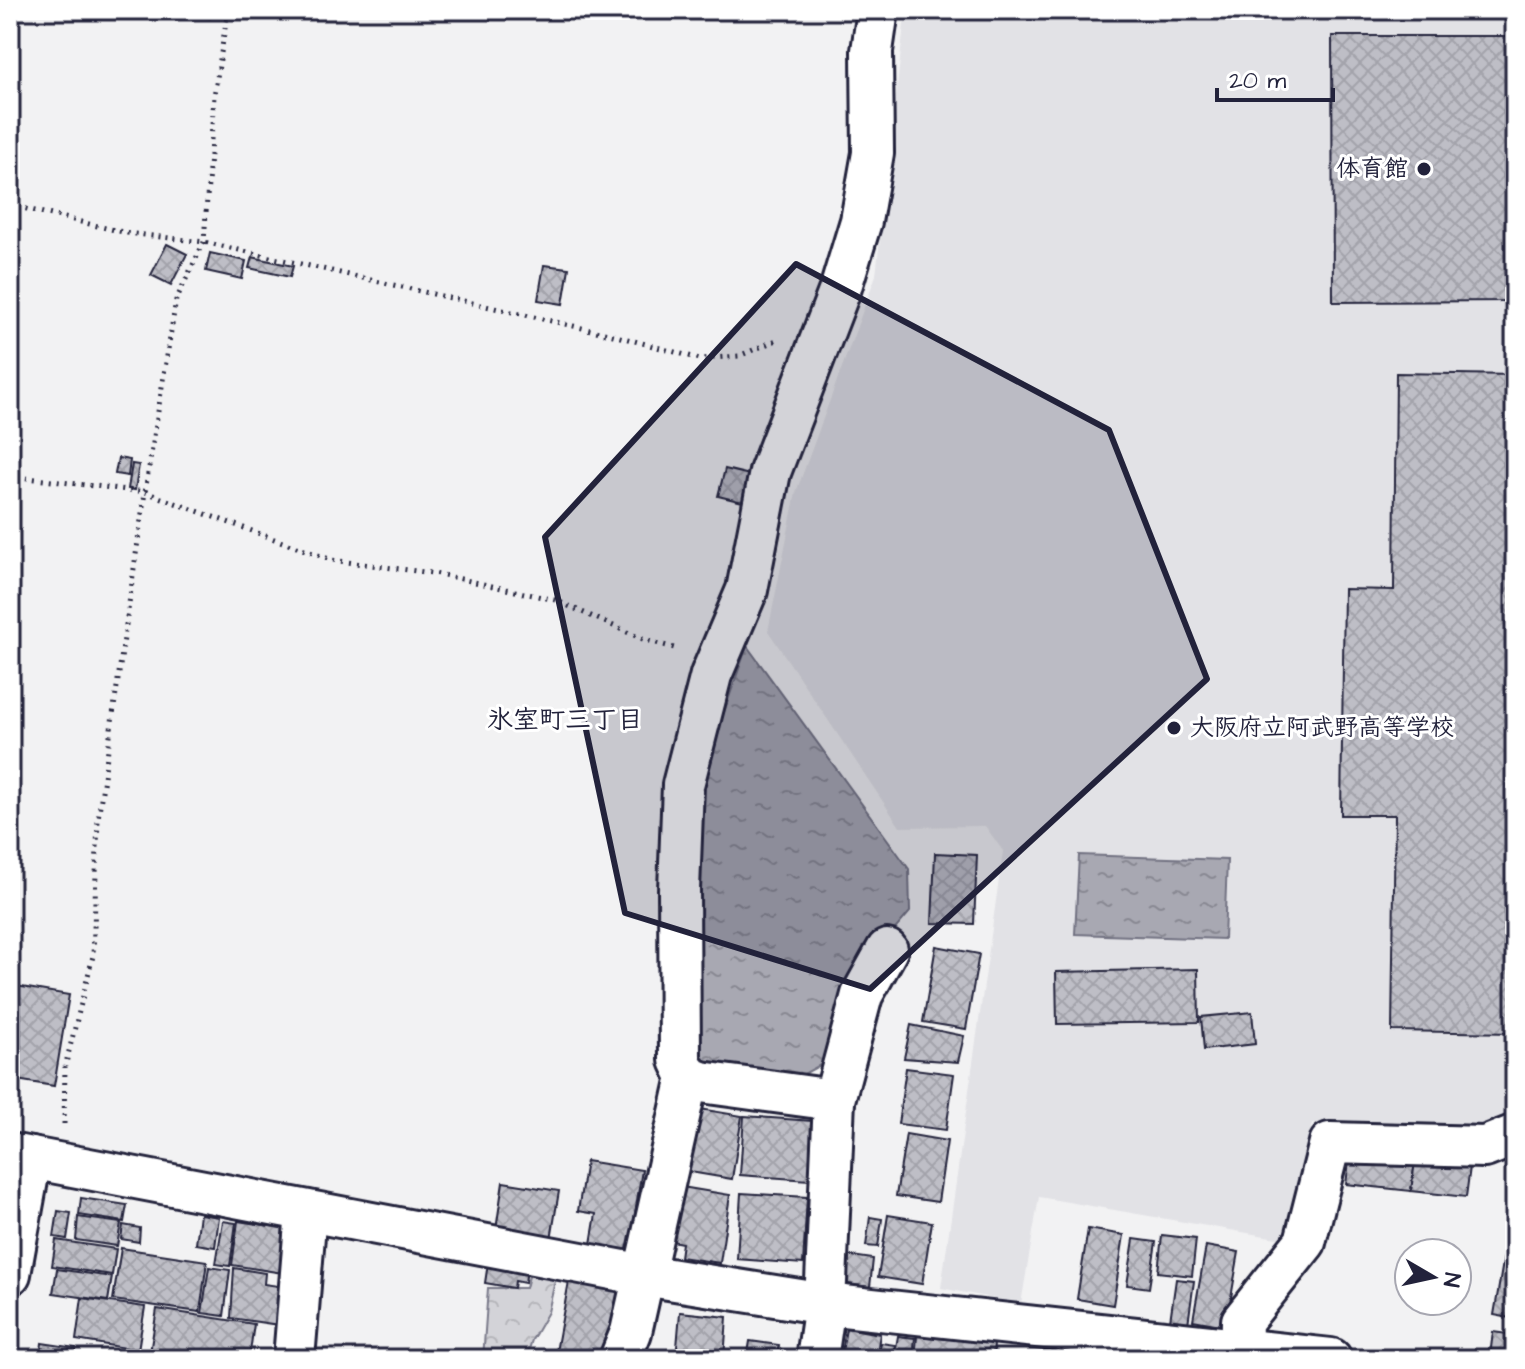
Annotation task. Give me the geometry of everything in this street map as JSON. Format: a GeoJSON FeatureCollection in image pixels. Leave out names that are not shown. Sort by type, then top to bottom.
{"type":"FeatureCollection","features":[{"type":"Feature","properties":{"kind":"street"},"geometry":{"type":"LineString","coordinates":[[620,1359],[631,1332],[688,1077],[680,1060],[679,890],[683,785],[709,683],[747,590],[770,472],[853,255],[868,187],[875,119],[872,51],[878,10]]}},
{"type":"Feature","properties":{"kind":"street"},"geometry":{"type":"LineString","coordinates":[[817,1359],[825,1304],[834,1100],[862,995],[887,950]]}},
{"type":"Feature","properties":{"kind":"street"},"geometry":{"type":"LineString","coordinates":[[688,1077],[701,1082],[834,1100]]}},
{"type":"Feature","properties":{"kind":"street"},"geometry":{"type":"LineString","coordinates":[[1234,1356],[1242,1321],[1305,1242],[1330,1143],[1485,1147],[1515,1135]]}},
{"type":"Feature","properties":{"kind":"street"},"geometry":{"type":"LineString","coordinates":[[10,1274],[35,1158],[644,1275],[825,1304],[1234,1356],[1331,1359]]}},
{"type":"Feature","properties":{"kind":"street"},"geometry":{"type":"LineString","coordinates":[[294,1359],[306,1211]]}},
{"type":"Feature","properties":{"kind":"path"},"geometry":{"type":"LineString","coordinates":[[35,1158],[65,1067],[93,956],[98,819],[176,300],[204,242],[214,96],[228,10]]}},
{"type":"Feature","properties":{"kind":"path"},"geometry":{"type":"LineString","coordinates":[[10,205],[127,233],[204,242],[613,335],[700,359],[739,356],[828,319]]}},
{"type":"Feature","properties":{"kind":"path"},"geometry":{"type":"LineString","coordinates":[[10,476],[145,492],[332,560],[439,574],[555,600],[645,640],[684,650],[696,677],[709,683]]}},
{"type":"Feature","properties":{"kind":"highlighted area"},"geometry":{"type":"Polygon","coordinates":[[[796,264],[1109,430],[1207,679],[870,989],[625,913],[545,537],[796,264]]]}},
{"type":"Feature","properties":{"kind":"shaded area","name":"大阪府立阿武野高等学校"},"geometry":{"type":"Polygon","coordinates":[[[910,10],[1515,10],[1515,1113],[1478,1129],[1312,1124],[1283,1239],[1039,1197],[1021,1304],[941,1288],[1003,851],[985,826],[900,827],[768,631],[796,492],[876,275],[904,24],[910,10]]]}},
{"type":"Feature","properties":{"kind":"green space"},"geometry":{"type":"Polygon","coordinates":[[[530,1272],[556,1277],[548,1312],[532,1340],[526,1359],[483,1359],[488,1288],[526,1288],[530,1272]]]}},
{"type":"Feature","properties":{"kind":"water"},"geometry":{"type":"Polygon","coordinates":[[[747,646],[909,869],[910,912],[855,976],[824,1063],[789,1082],[694,1069],[700,781],[747,646]]]}},
{"type":"Feature","properties":{"kind":"water"},"geometry":{"type":"Polygon","coordinates":[[[1079,855],[1227,860],[1224,939],[1075,934],[1079,855]]]}},
{"type":"Feature","properties":{"kind":"building"},"geometry":{"type":"Polygon","coordinates":[[[186,10],[212,10],[210,18],[185,13],[186,10]]]}},
{"type":"Feature","properties":{"kind":"building","name":"体育館"},"geometry":{"type":"Polygon","coordinates":[[[1332,36],[1515,36],[1515,301],[1333,302],[1332,36]]]}},
{"type":"Feature","properties":{"kind":"building"},"geometry":{"type":"Polygon","coordinates":[[[167,244],[187,254],[171,285],[151,275],[167,244]]]}},
{"type":"Feature","properties":{"kind":"building"},"geometry":{"type":"Polygon","coordinates":[[[210,253],[246,261],[242,279],[206,271],[210,253]]]}},
{"type":"Feature","properties":{"kind":"building"},"geometry":{"type":"Polygon","coordinates":[[[252,257],[293,266],[290,277],[249,268],[252,257]]]}},
{"type":"Feature","properties":{"kind":"building"},"geometry":{"type":"Polygon","coordinates":[[[544,265],[569,268],[563,304],[538,300],[544,265]]]}},
{"type":"Feature","properties":{"kind":"building"},"geometry":{"type":"Polygon","coordinates":[[[1396,373],[1515,375],[1515,1033],[1392,1031],[1395,815],[1341,815],[1344,589],[1394,590],[1396,373]]]}},
{"type":"Feature","properties":{"kind":"building"},"geometry":{"type":"Polygon","coordinates":[[[118,458],[130,460],[128,476],[115,474],[118,458]]]}},
{"type":"Feature","properties":{"kind":"building"},"geometry":{"type":"Polygon","coordinates":[[[132,464],[139,465],[135,490],[128,489],[132,464]]]}},
{"type":"Feature","properties":{"kind":"building"},"geometry":{"type":"Polygon","coordinates":[[[725,469],[754,476],[747,503],[718,496],[725,469]]]}},
{"type":"Feature","properties":{"kind":"building"},"geometry":{"type":"Polygon","coordinates":[[[935,853],[977,855],[974,924],[932,923],[935,853]]]}},
{"type":"Feature","properties":{"kind":"building"},"geometry":{"type":"Polygon","coordinates":[[[936,946],[979,954],[966,1029],[923,1022],[936,946]]]}},
{"type":"Feature","properties":{"kind":"building"},"geometry":{"type":"Polygon","coordinates":[[[1198,969],[1199,1022],[1057,1024],[1056,972],[1198,969]]]}},
{"type":"Feature","properties":{"kind":"building"},"geometry":{"type":"Polygon","coordinates":[[[10,985],[69,995],[54,1086],[10,1079],[10,985]]]}},
{"type":"Feature","properties":{"kind":"building"},"geometry":{"type":"Polygon","coordinates":[[[1252,1012],[1255,1044],[1204,1050],[1201,1017],[1252,1012]]]}},
{"type":"Feature","properties":{"kind":"building"},"geometry":{"type":"Polygon","coordinates":[[[911,1025],[964,1036],[958,1062],[904,1058],[911,1025]]]}},
{"type":"Feature","properties":{"kind":"building"},"geometry":{"type":"Polygon","coordinates":[[[906,1068],[954,1074],[946,1130],[898,1124],[906,1068]]]}},
{"type":"Feature","properties":{"kind":"building"},"geometry":{"type":"Polygon","coordinates":[[[688,1107],[742,1116],[732,1179],[678,1170],[688,1107]]]}},
{"type":"Feature","properties":{"kind":"building"},"geometry":{"type":"Polygon","coordinates":[[[744,1116],[813,1121],[809,1180],[740,1175],[744,1116]]]}},
{"type":"Feature","properties":{"kind":"building"},"geometry":{"type":"Polygon","coordinates":[[[906,1134],[947,1141],[938,1202],[896,1196],[906,1134]]]}},
{"type":"Feature","properties":{"kind":"building"},"geometry":{"type":"Polygon","coordinates":[[[1350,1154],[1415,1161],[1411,1191],[1346,1184],[1350,1154]]]}},
{"type":"Feature","properties":{"kind":"building"},"geometry":{"type":"Polygon","coordinates":[[[586,1161],[642,1170],[629,1250],[591,1244],[596,1214],[578,1211],[586,1161]]]}},
{"type":"Feature","properties":{"kind":"building"},"geometry":{"type":"Polygon","coordinates":[[[1415,1161],[1470,1167],[1466,1197],[1411,1191],[1415,1161]]]}},
{"type":"Feature","properties":{"kind":"building"},"geometry":{"type":"Polygon","coordinates":[[[503,1182],[559,1191],[551,1239],[496,1230],[503,1182]]]}},
{"type":"Feature","properties":{"kind":"building"},"geometry":{"type":"Polygon","coordinates":[[[676,1186],[730,1195],[720,1263],[680,1257],[682,1243],[667,1240],[676,1186]]]}},
{"type":"Feature","properties":{"kind":"building"},"geometry":{"type":"Polygon","coordinates":[[[741,1193],[807,1197],[803,1264],[737,1259],[741,1193]]]}},
{"type":"Feature","properties":{"kind":"building"},"geometry":{"type":"Polygon","coordinates":[[[81,1198],[127,1205],[124,1222],[79,1215],[81,1198]]]}},
{"type":"Feature","properties":{"kind":"building"},"geometry":{"type":"Polygon","coordinates":[[[58,1211],[71,1213],[67,1239],[54,1237],[58,1211]]]}},
{"type":"Feature","properties":{"kind":"building"},"geometry":{"type":"Polygon","coordinates":[[[200,1214],[219,1217],[215,1247],[196,1244],[200,1214]]]}},
{"type":"Feature","properties":{"kind":"building"},"geometry":{"type":"Polygon","coordinates":[[[888,1215],[932,1222],[922,1284],[878,1277],[888,1215]]]}},
{"type":"Feature","properties":{"kind":"building"},"geometry":{"type":"Polygon","coordinates":[[[78,1217],[121,1223],[117,1246],[76,1240],[78,1217]]]}},
{"type":"Feature","properties":{"kind":"building"},"geometry":{"type":"Polygon","coordinates":[[[870,1217],[882,1219],[878,1247],[866,1246],[870,1217]]]}},
{"type":"Feature","properties":{"kind":"building"},"geometry":{"type":"Polygon","coordinates":[[[223,1221],[236,1223],[230,1266],[216,1264],[223,1221]]]}},
{"type":"Feature","properties":{"kind":"building"},"geometry":{"type":"Polygon","coordinates":[[[238,1221],[289,1229],[283,1273],[232,1265],[238,1221]]]}},
{"type":"Feature","properties":{"kind":"building"},"geometry":{"type":"Polygon","coordinates":[[[123,1225],[140,1228],[139,1242],[121,1239],[123,1225]]]}},
{"type":"Feature","properties":{"kind":"building"},"geometry":{"type":"Polygon","coordinates":[[[1088,1229],[1124,1235],[1113,1305],[1077,1299],[1088,1229]]]}},
{"type":"Feature","properties":{"kind":"building"},"geometry":{"type":"Polygon","coordinates":[[[1508,1233],[1515,1234],[1515,1319],[1494,1315],[1508,1233]]]}},
{"type":"Feature","properties":{"kind":"building"},"geometry":{"type":"Polygon","coordinates":[[[1162,1235],[1196,1239],[1192,1276],[1158,1272],[1162,1235]]]}},
{"type":"Feature","properties":{"kind":"building"},"geometry":{"type":"Polygon","coordinates":[[[1134,1239],[1156,1242],[1149,1288],[1127,1285],[1134,1239]]]}},
{"type":"Feature","properties":{"kind":"building"},"geometry":{"type":"Polygon","coordinates":[[[56,1240],[116,1249],[112,1275],[52,1266],[56,1240]]]}},
{"type":"Feature","properties":{"kind":"building"},"geometry":{"type":"Polygon","coordinates":[[[1206,1246],[1239,1252],[1226,1326],[1193,1320],[1206,1246]]]}},
{"type":"Feature","properties":{"kind":"building"},"geometry":{"type":"Polygon","coordinates":[[[121,1248],[207,1261],[200,1312],[113,1300],[121,1248]]]}},
{"type":"Feature","properties":{"kind":"building"},"geometry":{"type":"Polygon","coordinates":[[[845,1255],[873,1259],[870,1287],[841,1283],[845,1255]]]}},
{"type":"Feature","properties":{"kind":"building"},"geometry":{"type":"Polygon","coordinates":[[[488,1263],[527,1269],[525,1283],[515,1281],[514,1288],[485,1283],[488,1263]]]}},
{"type":"Feature","properties":{"kind":"building"},"geometry":{"type":"Polygon","coordinates":[[[209,1267],[230,1270],[224,1316],[202,1313],[209,1267]]]}},
{"type":"Feature","properties":{"kind":"building"},"geometry":{"type":"Polygon","coordinates":[[[234,1268],[265,1273],[264,1284],[285,1287],[279,1325],[231,1318],[234,1268]]]}},
{"type":"Feature","properties":{"kind":"building"},"geometry":{"type":"Polygon","coordinates":[[[57,1269],[112,1277],[108,1301],[53,1293],[57,1269]]]}},
{"type":"Feature","properties":{"kind":"building"},"geometry":{"type":"Polygon","coordinates":[[[570,1276],[625,1286],[611,1359],[555,1357],[570,1276]]]}},
{"type":"Feature","properties":{"kind":"building"},"geometry":{"type":"Polygon","coordinates":[[[1176,1279],[1194,1281],[1188,1324],[1170,1321],[1176,1279]]]}},
{"type":"Feature","properties":{"kind":"building"},"geometry":{"type":"Polygon","coordinates":[[[82,1298],[145,1307],[138,1350],[76,1340],[82,1298]]]}},
{"type":"Feature","properties":{"kind":"building"},"geometry":{"type":"Polygon","coordinates":[[[157,1309],[254,1324],[249,1359],[149,1359],[157,1309]]]}},
{"type":"Feature","properties":{"kind":"building"},"geometry":{"type":"Polygon","coordinates":[[[680,1312],[727,1317],[724,1359],[676,1359],[680,1312]]]}},
{"type":"Feature","properties":{"kind":"building"},"geometry":{"type":"Polygon","coordinates":[[[846,1328],[880,1334],[876,1359],[841,1359],[846,1328]]]}},
{"type":"Feature","properties":{"kind":"building"},"geometry":{"type":"Polygon","coordinates":[[[1493,1332],[1515,1335],[1513,1359],[1490,1356],[1493,1332]]]}},
{"type":"Feature","properties":{"kind":"building"},"geometry":{"type":"Polygon","coordinates":[[[898,1336],[915,1338],[913,1356],[895,1353],[898,1336]]]}},
{"type":"Feature","properties":{"kind":"building"},"geometry":{"type":"Polygon","coordinates":[[[917,1336],[994,1343],[993,1359],[915,1359],[917,1336]]]}},
{"type":"Feature","properties":{"kind":"building"},"geometry":{"type":"Polygon","coordinates":[[[750,1341],[779,1345],[777,1359],[747,1359],[750,1341]]]}},
{"type":"Feature","properties":{"kind":"building"},"geometry":{"type":"Polygon","coordinates":[[[42,1343],[76,1348],[76,1354],[86,1356],[86,1359],[40,1359],[42,1343]]]}},
{"type":"Feature","properties":{"kind":"building"},"geometry":{"type":"Polygon","coordinates":[[[881,1343],[895,1345],[893,1359],[878,1359],[881,1343]]]}},
{"type":"Feature","properties":{"kind":"building"},"geometry":{"type":"Polygon","coordinates":[[[782,1350],[803,1353],[802,1359],[781,1359],[782,1350]]]}},
{"type":"Feature","properties":{"kind":"building"},"geometry":{"type":"Polygon","coordinates":[[[1102,1353],[1136,1359],[1101,1359],[1102,1353]]]}},
{"type":"Feature","properties":{"kind":"building"},"geometry":{"type":"Polygon","coordinates":[[[1084,1355],[1084,1359],[1025,1359],[1025,1358],[1084,1355]]]}},
{"type":"Feature","properties":{"kind":"place","name":"体育館"},"geometry":{"type":"Point","coordinates":[1424,169]}},
{"type":"Feature","properties":{"kind":"place","name":"大阪府立阿武野高等学校"},"geometry":{"type":"Point","coordinates":[1174,728]}},
{"type":"Feature","properties":{"kind":"district","name":"氷室町三丁目"},"geometry":{"type":"Point","coordinates":[565,720]}}]}
